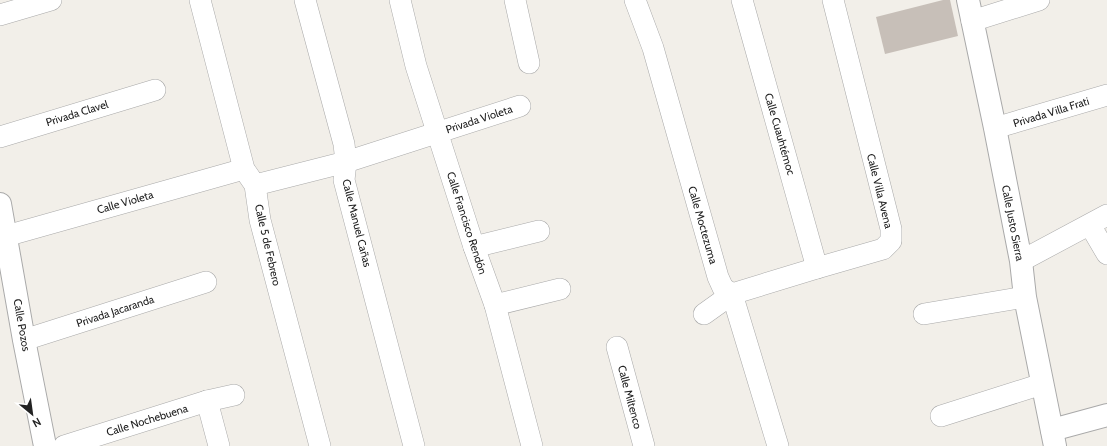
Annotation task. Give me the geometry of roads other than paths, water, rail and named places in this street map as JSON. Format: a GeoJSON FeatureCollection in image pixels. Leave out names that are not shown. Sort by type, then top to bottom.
{"type":"FeatureCollection","features":[{"type":"Feature","properties":{"kind":"street"},"geometry":{"type":"LineString","coordinates":[[0,15],[51,0]]}},
{"type":"Feature","properties":{"kind":"street","name":"Calle 5 de Febrero"},"geometry":{"type":"LineString","coordinates":[[200,0],[250,177],[320,446]]}},
{"type":"Feature","properties":{"kind":"street","name":"Calle Manuel Cañas"},"geometry":{"type":"LineString","coordinates":[[305,0],[344,144],[346,162],[344,180],[414,446]]}},
{"type":"Feature","properties":{"kind":"street","name":"Calle Francisco Rendón"},"geometry":{"type":"LineString","coordinates":[[400,0],[416,66],[474,247],[495,306],[532,446]]}},
{"type":"Feature","properties":{"kind":"street"},"geometry":{"type":"LineString","coordinates":[[515,0],[529,63]]}},
{"type":"Feature","properties":{"kind":"street","name":"Calle Moctezuma"},"geometry":{"type":"LineString","coordinates":[[635,0],[653,48],[718,277],[723,288],[732,294],[778,446]]}},
{"type":"Feature","properties":{"kind":"street","name":"Calle Cuauhtémoc"},"geometry":{"type":"LineString","coordinates":[[742,0],[817,268]]}},
{"type":"Feature","properties":{"kind":"street","name":"Calle Villa Avena"},"geometry":{"type":"LineString","coordinates":[[704,314],[732,294],[883,249],[891,241],[891,229],[832,0]]}},
{"type":"Feature","properties":{"kind":"street","name":"Calle Justo Sierra"},"geometry":{"type":"LineString","coordinates":[[968,0],[995,128],[1020,261],[1025,296],[1053,438]]}},
{"type":"Feature","properties":{"kind":"street"},"geometry":{"type":"LineString","coordinates":[[972,21],[1039,0]]}},
{"type":"Feature","properties":{"kind":"street","name":"Privada Clavel"},"geometry":{"type":"LineString","coordinates":[[0,137],[154,90]]}},
{"type":"Feature","properties":{"kind":"street","name":"Privada Villa Frati"},"geometry":{"type":"LineString","coordinates":[[995,128],[1107,95]]}},
{"type":"Feature","properties":{"kind":"street","name":"Privada Violeta"},"geometry":{"type":"LineString","coordinates":[[437,133],[520,106]]}},
{"type":"Feature","properties":{"kind":"street","name":"Calle Violeta"},"geometry":{"type":"LineString","coordinates":[[6,236],[250,177],[346,162],[437,133]]}},
{"type":"Feature","properties":{"kind":"street","name":"Calle Pozos"},"geometry":{"type":"LineString","coordinates":[[0,204],[24,340],[45,446]]}},
{"type":"Feature","properties":{"kind":"street"},"geometry":{"type":"LineString","coordinates":[[1020,261],[1098,220],[1107,254]]}},
{"type":"Feature","properties":{"kind":"street"},"geometry":{"type":"LineString","coordinates":[[474,247],[539,231]]}},
{"type":"Feature","properties":{"kind":"street","name":"Privada Jacaranda"},"geometry":{"type":"LineString","coordinates":[[24,340],[206,282]]}},
{"type":"Feature","properties":{"kind":"street"},"geometry":{"type":"LineString","coordinates":[[495,306],[560,289]]}},
{"type":"Feature","properties":{"kind":"street"},"geometry":{"type":"LineString","coordinates":[[924,314],[1025,296]]}},
{"type":"Feature","properties":{"kind":"street","name":"Calle Miltenco"},"geometry":{"type":"LineString","coordinates":[[617,347],[644,446]]}},
{"type":"Feature","properties":{"kind":"street"},"geometry":{"type":"LineString","coordinates":[[940,416],[1042,384]]}},
{"type":"Feature","properties":{"kind":"street","name":"Calle Nochebuena"},"geometry":{"type":"LineString","coordinates":[[64,446],[207,401],[234,395]]}},
{"type":"Feature","properties":{"kind":"street"},"geometry":{"type":"LineString","coordinates":[[207,401],[219,446]]}},
{"type":"Feature","properties":{"kind":"street"},"geometry":{"type":"LineString","coordinates":[[1053,438],[1107,415]]}}]}
